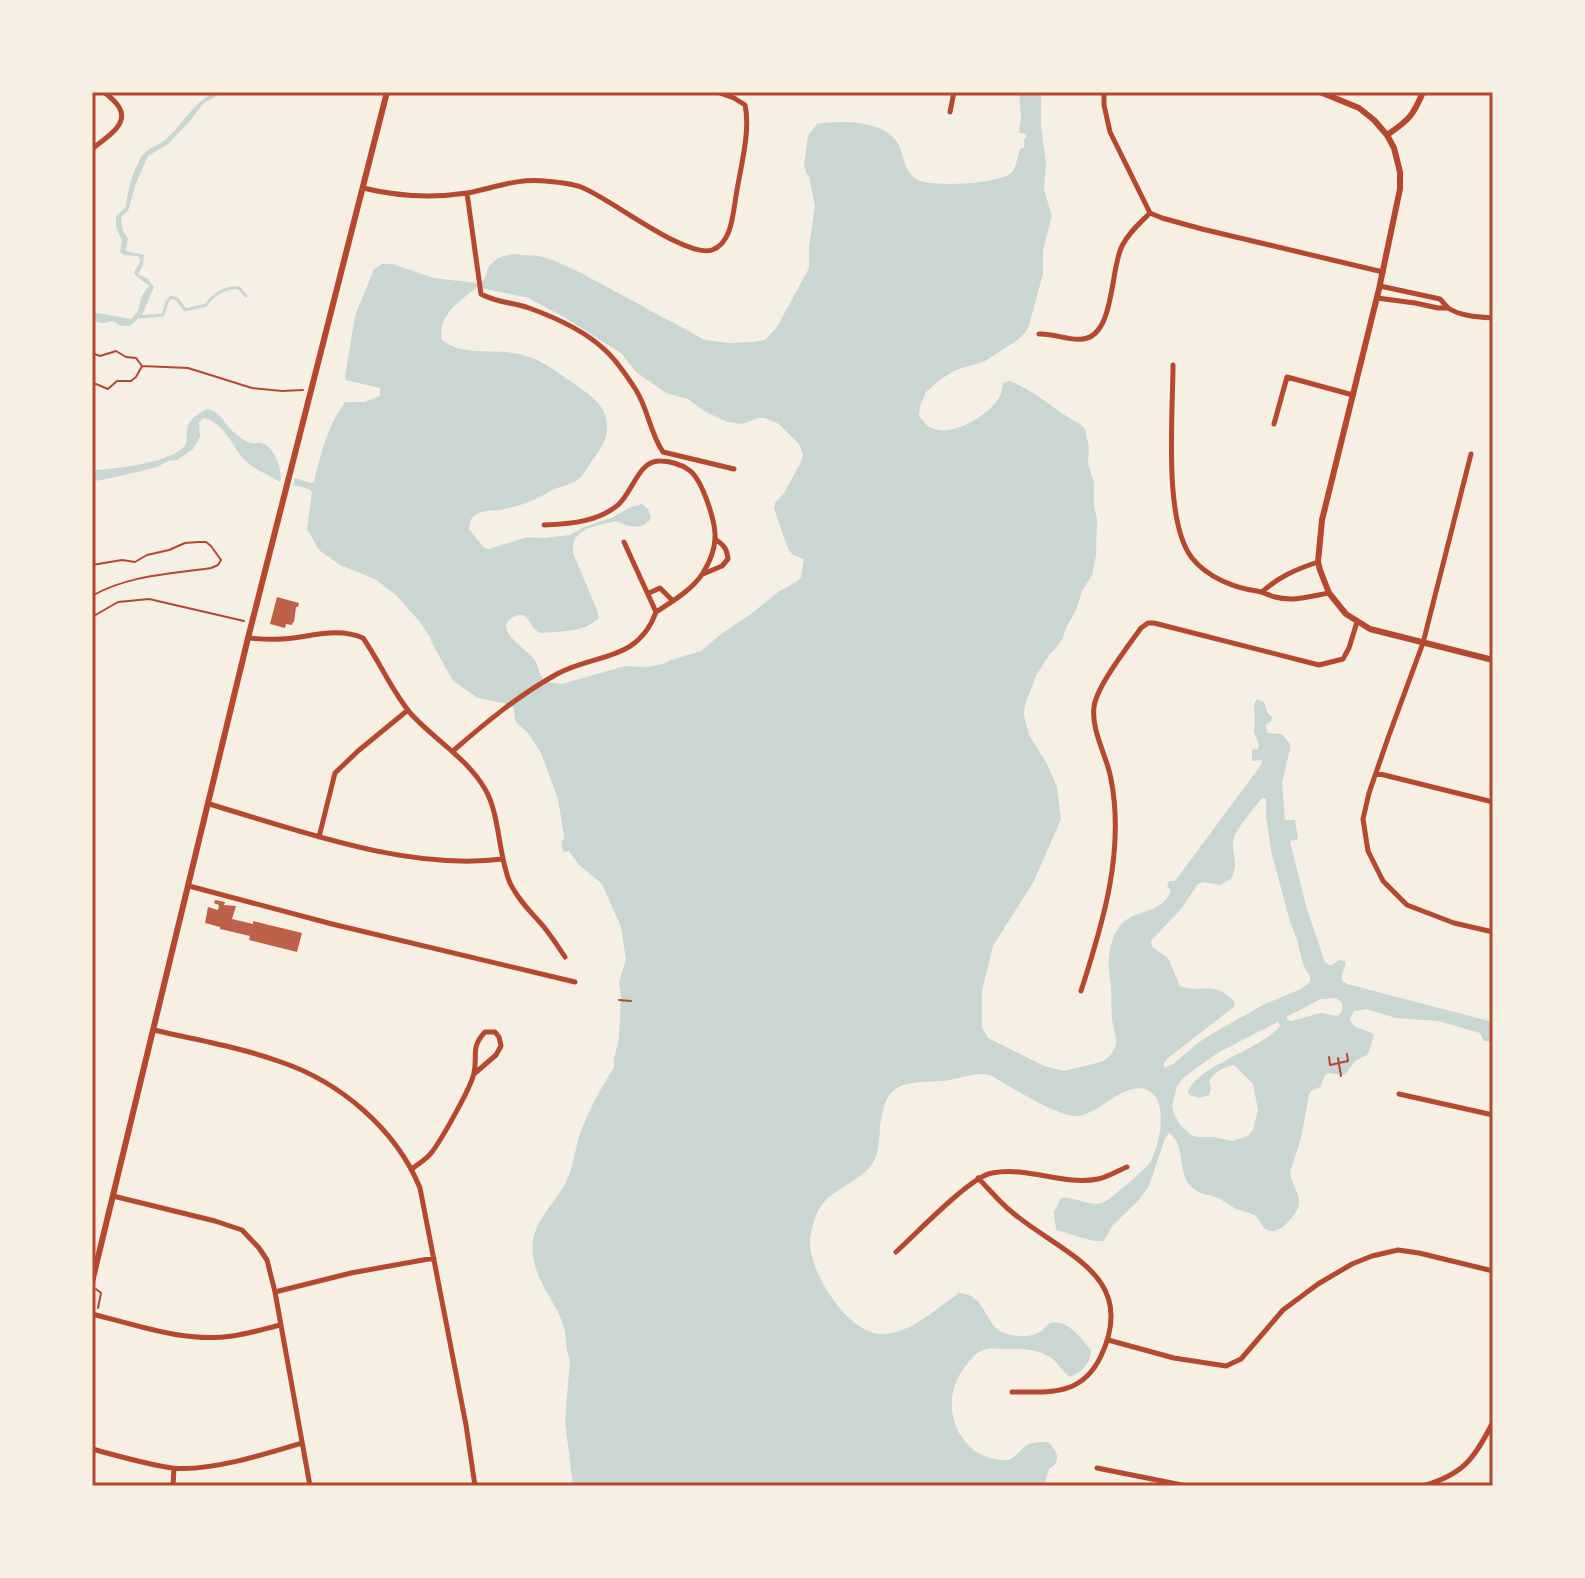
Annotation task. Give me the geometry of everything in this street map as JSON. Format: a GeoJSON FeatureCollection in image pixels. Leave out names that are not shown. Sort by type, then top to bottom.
{"type":"FeatureCollection","features":[{"type":"Feature","properties":{"kind":"street"},"geometry":{"type":"LineString","coordinates":[[92,149],[118,128],[121,119],[120,108],[104,92]]}},
{"type":"Feature","properties":{"kind":"street"},"geometry":{"type":"LineString","coordinates":[[92,1285],[248,638],[387,92]]}},
{"type":"Feature","properties":{"kind":"street"},"geometry":{"type":"LineString","coordinates":[[363,188],[421,195],[467,193],[513,181],[537,180],[581,187],[676,241],[698,250],[712,250],[723,241],[731,223],[747,123],[745,105],[717,92]]}},
{"type":"Feature","properties":{"kind":"street"},"geometry":{"type":"LineString","coordinates":[[950,112],[954,92]]}},
{"type":"Feature","properties":{"kind":"street"},"geometry":{"type":"LineString","coordinates":[[1104,92],[1110,132],[1150,213],[1202,229],[1383,272]]}},
{"type":"Feature","properties":{"kind":"street"},"geometry":{"type":"LineString","coordinates":[[1320,92],[1359,108],[1387,135],[1400,172],[1400,189],[1380,286],[1322,520],[1318,562],[1329,593],[1357,622],[1370,629],[1493,660]]}},
{"type":"Feature","properties":{"kind":"street"},"geometry":{"type":"LineString","coordinates":[[1387,135],[1414,113],[1423,92]]}},
{"type":"Feature","properties":{"kind":"street"},"geometry":{"type":"LineString","coordinates":[[467,193],[481,294],[492,300],[541,312],[605,349],[639,394],[656,442],[663,452],[734,469]]}},
{"type":"Feature","properties":{"kind":"street"},"geometry":{"type":"LineString","coordinates":[[1039,334],[1081,340],[1100,329],[1106,316],[1121,248],[1133,229],[1150,213]]}},
{"type":"Feature","properties":{"kind":"street"},"geometry":{"type":"LineString","coordinates":[[1380,286],[1440,299],[1453,311],[1493,318]]}},
{"type":"Feature","properties":{"kind":"street"},"geometry":{"type":"LineString","coordinates":[[1377,298],[1448,308]]}},
{"type":"Feature","properties":{"kind":"street"},"geometry":{"type":"LineString","coordinates":[[1173,365],[1174,507],[1183,541],[1192,558],[1211,575],[1231,585],[1276,597],[1296,599],[1329,593]]}},
{"type":"Feature","properties":{"kind":"street"},"geometry":{"type":"LineString","coordinates":[[1274,424],[1287,377],[1353,395]]}},
{"type":"Feature","properties":{"kind":"street"},"geometry":{"type":"LineString","coordinates":[[1471,454],[1423,643],[1376,773],[1363,819],[1368,851],[1383,881],[1407,905],[1454,923],[1493,932]]}},
{"type":"Feature","properties":{"kind":"street"},"geometry":{"type":"LineString","coordinates":[[675,463],[677,456]]}},
{"type":"Feature","properties":{"kind":"street"},"geometry":{"type":"LineString","coordinates":[[453,751],[492,717],[544,682],[633,645],[645,634],[656,612],[691,587],[703,574],[715,539],[714,524],[692,472],[675,463],[657,461],[648,464],[618,505],[587,521],[544,525]]}},
{"type":"Feature","properties":{"kind":"street"},"geometry":{"type":"LineString","coordinates":[[703,574],[722,566],[728,559],[728,552],[715,539]]}},
{"type":"Feature","properties":{"kind":"street"},"geometry":{"type":"LineString","coordinates":[[624,542],[656,612]]}},
{"type":"Feature","properties":{"kind":"street"},"geometry":{"type":"LineString","coordinates":[[1262,592],[1292,571],[1318,562]]}},
{"type":"Feature","properties":{"kind":"street"},"geometry":{"type":"LineString","coordinates":[[649,593],[660,588],[673,601]]}},
{"type":"Feature","properties":{"kind":"street"},"geometry":{"type":"LineString","coordinates":[[1081,991],[1108,900],[1113,867],[1115,820],[1111,779],[1095,723],[1094,703],[1141,628],[1148,623],[1319,665],[1343,659],[1357,622]]}},
{"type":"Feature","properties":{"kind":"street"},"geometry":{"type":"LineString","coordinates":[[248,638],[279,639],[338,632],[363,638],[408,710],[434,738],[471,768],[487,791],[511,884],[565,957]]}},
{"type":"Feature","properties":{"kind":"street"},"geometry":{"type":"LineString","coordinates":[[319,837],[335,773],[408,710]]}},
{"type":"Feature","properties":{"kind":"street"},"geometry":{"type":"LineString","coordinates":[[1376,773],[1493,802]]}},
{"type":"Feature","properties":{"kind":"street"},"geometry":{"type":"LineString","coordinates":[[209,804],[319,837],[423,859],[476,863],[503,859]]}},
{"type":"Feature","properties":{"kind":"street"},"geometry":{"type":"LineString","coordinates":[[189,886],[575,982]]}},
{"type":"Feature","properties":{"kind":"street"},"geometry":{"type":"LineString","coordinates":[[154,1030],[284,1062],[350,1098],[398,1148],[420,1188],[475,1486]]}},
{"type":"Feature","properties":{"kind":"street"},"geometry":{"type":"LineString","coordinates":[[412,1169],[431,1154],[474,1074],[496,1055],[501,1046],[495,1032],[485,1032],[478,1039],[474,1050],[474,1074]]}},
{"type":"Feature","properties":{"kind":"street"},"geometry":{"type":"LineString","coordinates":[[1399,1094],[1493,1115]]}},
{"type":"Feature","properties":{"kind":"street"},"geometry":{"type":"LineString","coordinates":[[896,1252],[978,1178],[991,1173],[1022,1172],[1096,1180],[1127,1167]]}},
{"type":"Feature","properties":{"kind":"street"},"geometry":{"type":"LineString","coordinates":[[978,1178],[1012,1212],[1088,1265],[1105,1287],[1109,1304],[1108,1340],[1094,1369],[1086,1378],[1063,1390],[1012,1392]]}},
{"type":"Feature","properties":{"kind":"street"},"geometry":{"type":"LineString","coordinates":[[113,1196],[242,1230],[259,1248],[267,1260],[275,1292],[310,1486]]}},
{"type":"Feature","properties":{"kind":"street"},"geometry":{"type":"LineString","coordinates":[[1108,1340],[1174,1358],[1226,1366],[1241,1359],[1283,1310],[1318,1284],[1372,1256],[1398,1250],[1493,1271]]}},
{"type":"Feature","properties":{"kind":"street"},"geometry":{"type":"LineString","coordinates":[[275,1292],[351,1273],[434,1258]]}},
{"type":"Feature","properties":{"kind":"street"},"geometry":{"type":"LineString","coordinates":[[94,1315],[203,1338],[233,1336],[280,1325]]}},
{"type":"Feature","properties":{"kind":"street"},"geometry":{"type":"LineString","coordinates":[[1423,1486],[1460,1470],[1476,1451],[1493,1422]]}},
{"type":"Feature","properties":{"kind":"street"},"geometry":{"type":"LineString","coordinates":[[92,1449],[174,1468],[196,1468],[254,1458],[302,1443]]}},
{"type":"Feature","properties":{"kind":"street"},"geometry":{"type":"LineString","coordinates":[[173,1486],[174,1468]]}},
{"type":"Feature","properties":{"kind":"street"},"geometry":{"type":"LineString","coordinates":[[1097,1468],[1187,1486]]}},
{"type":"Feature","properties":{"kind":"path"},"geometry":{"type":"LineString","coordinates":[[92,353],[100,356],[120,352],[126,357],[136,358],[142,366]]}},
{"type":"Feature","properties":{"kind":"path"},"geometry":{"type":"LineString","coordinates":[[142,366],[188,368],[252,388],[302,389],[311,393]]}},
{"type":"Feature","properties":{"kind":"path"},"geometry":{"type":"LineString","coordinates":[[92,385],[108,389],[117,381],[131,381],[142,366]]}},
{"type":"Feature","properties":{"kind":"path"},"geometry":{"type":"LineString","coordinates":[[92,565],[122,560],[135,562],[147,555],[198,542],[206,542],[221,560],[211,568],[164,573],[110,586],[92,596]]}},
{"type":"Feature","properties":{"kind":"path"},"geometry":{"type":"LineString","coordinates":[[92,617],[118,602],[149,599],[247,622]]}},
{"type":"Feature","properties":{"kind":"path"},"geometry":{"type":"LineString","coordinates":[[619,1000],[631,1001]]}},
{"type":"Feature","properties":{"kind":"path"},"geometry":{"type":"LineString","coordinates":[[1329,1057],[1330,1065],[1338,1060],[1348,1061],[1347,1054]]}},
{"type":"Feature","properties":{"kind":"path"},"geometry":{"type":"LineString","coordinates":[[1338,1060],[1341,1076]]}},
{"type":"Feature","properties":{"kind":"path"},"geometry":{"type":"LineString","coordinates":[[92,1285],[101,1293],[94,1315]]}},
{"type":"Feature","properties":{"kind":"shaded area"},"geometry":{"type":"Polygon","coordinates":[[[215,92],[224,92],[204,103],[168,144],[148,156],[128,211],[121,217],[123,232],[128,238],[126,251],[144,255],[138,274],[148,279],[154,287],[142,315],[130,326],[112,321],[92,321],[92,312],[131,319],[137,312],[149,286],[134,272],[141,260],[138,256],[120,252],[122,241],[116,227],[116,216],[126,207],[131,182],[142,155],[172,134],[199,103],[215,92]]]}},
{"type":"Feature","properties":{"kind":"shaded area"},"geometry":{"type":"Polygon","coordinates":[[[1019,92],[1041,92],[1046,163],[1044,190],[1052,216],[1043,250],[1043,274],[1029,325],[1016,341],[985,361],[956,370],[941,379],[926,392],[919,416],[936,430],[955,429],[991,408],[999,397],[1003,383],[1009,381],[1080,424],[1085,429],[1088,464],[1094,483],[1096,556],[1092,575],[1063,638],[1036,676],[1025,705],[1029,735],[1057,787],[1061,819],[1034,881],[993,946],[982,991],[982,1027],[988,1038],[1044,1066],[1064,1071],[1101,1062],[1110,1055],[1116,1041],[1108,965],[1113,938],[1128,918],[1165,901],[1171,890],[1167,886],[1169,881],[1175,881],[1261,765],[1262,760],[1252,760],[1252,750],[1258,749],[1259,745],[1254,732],[1254,704],[1257,699],[1264,702],[1272,717],[1266,725],[1267,733],[1282,734],[1290,744],[1282,783],[1285,820],[1295,820],[1298,839],[1290,841],[1307,909],[1325,962],[1330,966],[1339,960],[1345,961],[1342,980],[1347,984],[1493,1022],[1493,1042],[1484,1041],[1480,1033],[1438,1021],[1396,1018],[1366,1009],[1354,1011],[1350,1019],[1354,1026],[1374,1034],[1369,1052],[1355,1061],[1345,1075],[1328,1073],[1320,1087],[1311,1091],[1290,1172],[1299,1204],[1283,1227],[1275,1231],[1265,1229],[1254,1215],[1191,1187],[1183,1170],[1178,1143],[1169,1133],[1149,1186],[1112,1226],[1104,1241],[1056,1230],[1054,1212],[1061,1198],[1102,1203],[1153,1158],[1161,1119],[1160,1109],[1154,1095],[1145,1089],[1126,1091],[1077,1116],[1046,1107],[990,1075],[906,1084],[891,1093],[886,1102],[872,1164],[820,1207],[810,1242],[816,1270],[846,1315],[858,1326],[872,1332],[885,1334],[906,1328],[959,1293],[975,1299],[992,1324],[1004,1333],[1029,1336],[1050,1323],[1063,1324],[1074,1331],[1091,1351],[1087,1364],[1075,1375],[1070,1377],[1051,1358],[1038,1352],[987,1349],[976,1354],[964,1368],[952,1397],[956,1427],[974,1450],[988,1457],[1008,1460],[1029,1444],[1048,1442],[1057,1459],[1049,1469],[1044,1486],[573,1486],[565,1421],[570,1360],[563,1324],[535,1265],[533,1244],[538,1224],[567,1180],[583,1126],[614,1067],[619,1038],[619,982],[626,960],[621,927],[602,884],[579,865],[569,851],[563,852],[561,841],[564,836],[558,799],[541,753],[517,723],[512,705],[478,698],[453,681],[430,637],[396,595],[375,579],[340,565],[319,550],[307,529],[312,492],[293,485],[295,478],[314,482],[329,430],[345,402],[364,402],[380,396],[380,388],[345,380],[345,377],[355,316],[374,269],[382,264],[393,264],[433,278],[477,283],[484,280],[489,266],[498,258],[511,254],[539,256],[581,273],[705,340],[729,343],[765,340],[777,327],[809,268],[815,206],[804,166],[808,136],[817,124],[848,122],[882,129],[897,142],[908,171],[916,179],[935,183],[966,183],[995,179],[1012,172],[1026,138],[1026,134],[1019,133],[1019,92]],[[477,287],[457,303],[443,323],[442,340],[460,349],[509,352],[542,362],[593,398],[604,412],[607,424],[600,449],[576,481],[525,503],[473,517],[469,529],[484,548],[528,537],[570,535],[642,504],[651,518],[640,526],[616,521],[601,525],[580,533],[576,538],[573,553],[599,618],[593,623],[571,630],[540,633],[522,615],[506,624],[509,635],[534,659],[545,682],[562,684],[625,666],[663,664],[701,651],[778,592],[798,581],[804,559],[793,555],[788,549],[774,508],[803,455],[799,444],[779,424],[765,418],[742,424],[727,422],[688,399],[666,393],[636,372],[621,353],[529,298],[477,287]],[[1262,798],[1233,841],[1235,869],[1231,879],[1220,885],[1198,884],[1181,909],[1151,941],[1152,947],[1168,958],[1180,986],[1220,991],[1234,1001],[1235,1006],[1168,1058],[1164,1068],[1215,1032],[1310,982],[1272,855],[1266,799],[1262,798]],[[1336,998],[1321,999],[1286,1017],[1291,1021],[1321,1013],[1337,1016],[1341,1013],[1342,1003],[1336,998]],[[1278,1022],[1219,1052],[1184,1077],[1177,1086],[1172,1106],[1180,1125],[1191,1135],[1232,1141],[1248,1136],[1253,1130],[1258,1110],[1253,1084],[1234,1065],[1223,1068],[1213,1076],[1209,1082],[1209,1095],[1199,1098],[1188,1092],[1203,1074],[1259,1043],[1280,1026],[1278,1022]]]}},
{"type":"Feature","properties":{"kind":"shaded area"},"geometry":{"type":"Polygon","coordinates":[[[208,409],[217,413],[243,439],[262,443],[272,450],[280,472],[280,482],[247,462],[221,428],[203,418],[199,423],[200,437],[193,449],[177,460],[92,481],[92,470],[144,464],[181,450],[187,441],[189,423],[208,409]]]}},
{"type":"Feature","properties":{"kind":"building"},"geometry":{"type":"Polygon","coordinates":[[[277,597],[299,603],[294,622],[292,625],[286,624],[285,628],[270,624],[277,597]]]}},
{"type":"Feature","properties":{"kind":"building"},"geometry":{"type":"Polygon","coordinates":[[[215,900],[236,906],[232,919],[302,933],[297,952],[249,940],[250,936],[205,923],[208,907],[218,910],[215,900]]]}},
{"type":"Feature","properties":{"kind":"waterway"},"geometry":{"type":"LineString","coordinates":[[139,317],[163,315],[171,297],[177,299],[185,310],[206,305],[230,288],[239,288],[246,296]]}}]}
